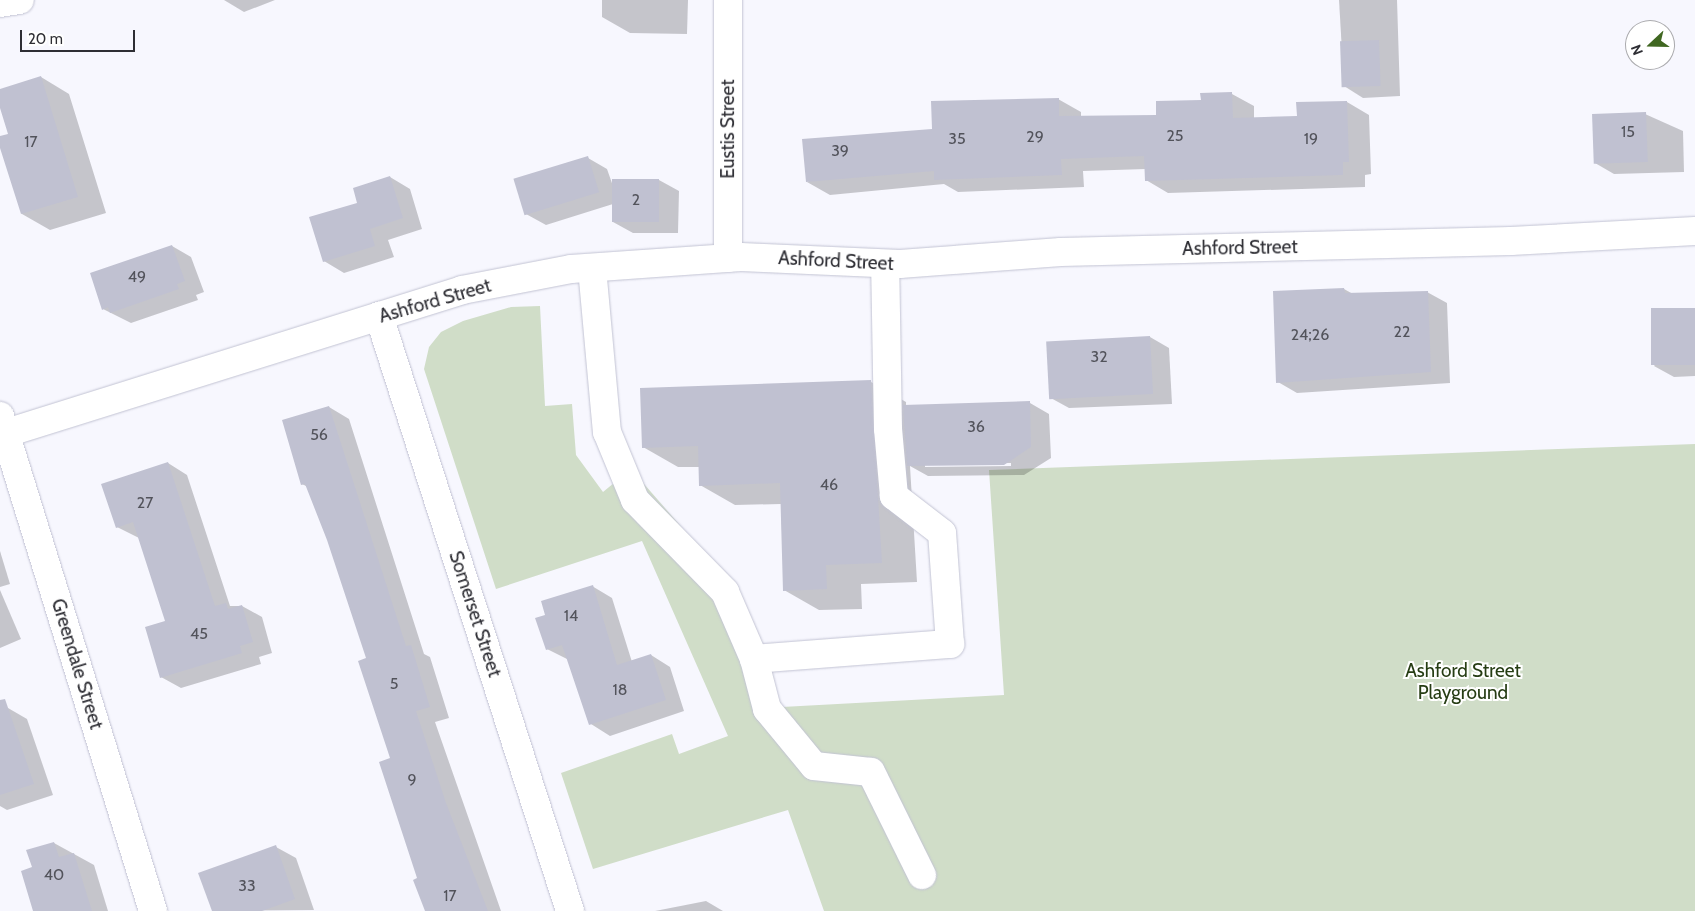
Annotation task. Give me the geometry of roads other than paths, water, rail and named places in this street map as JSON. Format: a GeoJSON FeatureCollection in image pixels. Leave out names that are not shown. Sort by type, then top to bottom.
{"type":"FeatureCollection","features":[{"type":"Feature","properties":{"kind":"street"},"geometry":{"type":"LineString","coordinates":[[0,3],[20,0]]}},
{"type":"Feature","properties":{"kind":"street","name":"Eustis Street"},"geometry":{"type":"LineString","coordinates":[[728,0],[728,258]]}},
{"type":"Feature","properties":{"kind":"street","name":"Ashford Street"},"geometry":{"type":"LineString","coordinates":[[2,428],[462,290],[592,268],[728,258],[885,264],[1060,252],[1511,241],[1695,231]]}},
{"type":"Feature","properties":{"kind":"street"},"geometry":{"type":"LineString","coordinates":[[754,659],[950,644],[942,533],[894,496],[888,429],[885,264]]}},
{"type":"Feature","properties":{"kind":"street"},"geometry":{"type":"LineString","coordinates":[[592,268],[607,432],[636,500],[725,592],[754,659],[767,708],[814,766],[871,772],[922,875]]}},
{"type":"Feature","properties":{"kind":"street","name":"Somerset Street"},"geometry":{"type":"LineString","coordinates":[[379,316],[570,911]]}},
{"type":"Feature","properties":{"kind":"street","name":"Greendale Street"},"geometry":{"type":"LineString","coordinates":[[2,428],[153,911]]}},
{"type":"Feature","properties":{"kind":"park label","name":"Ashford Street Playground"},"geometry":{"type":"Point","coordinates":[1463,682]}}]}
